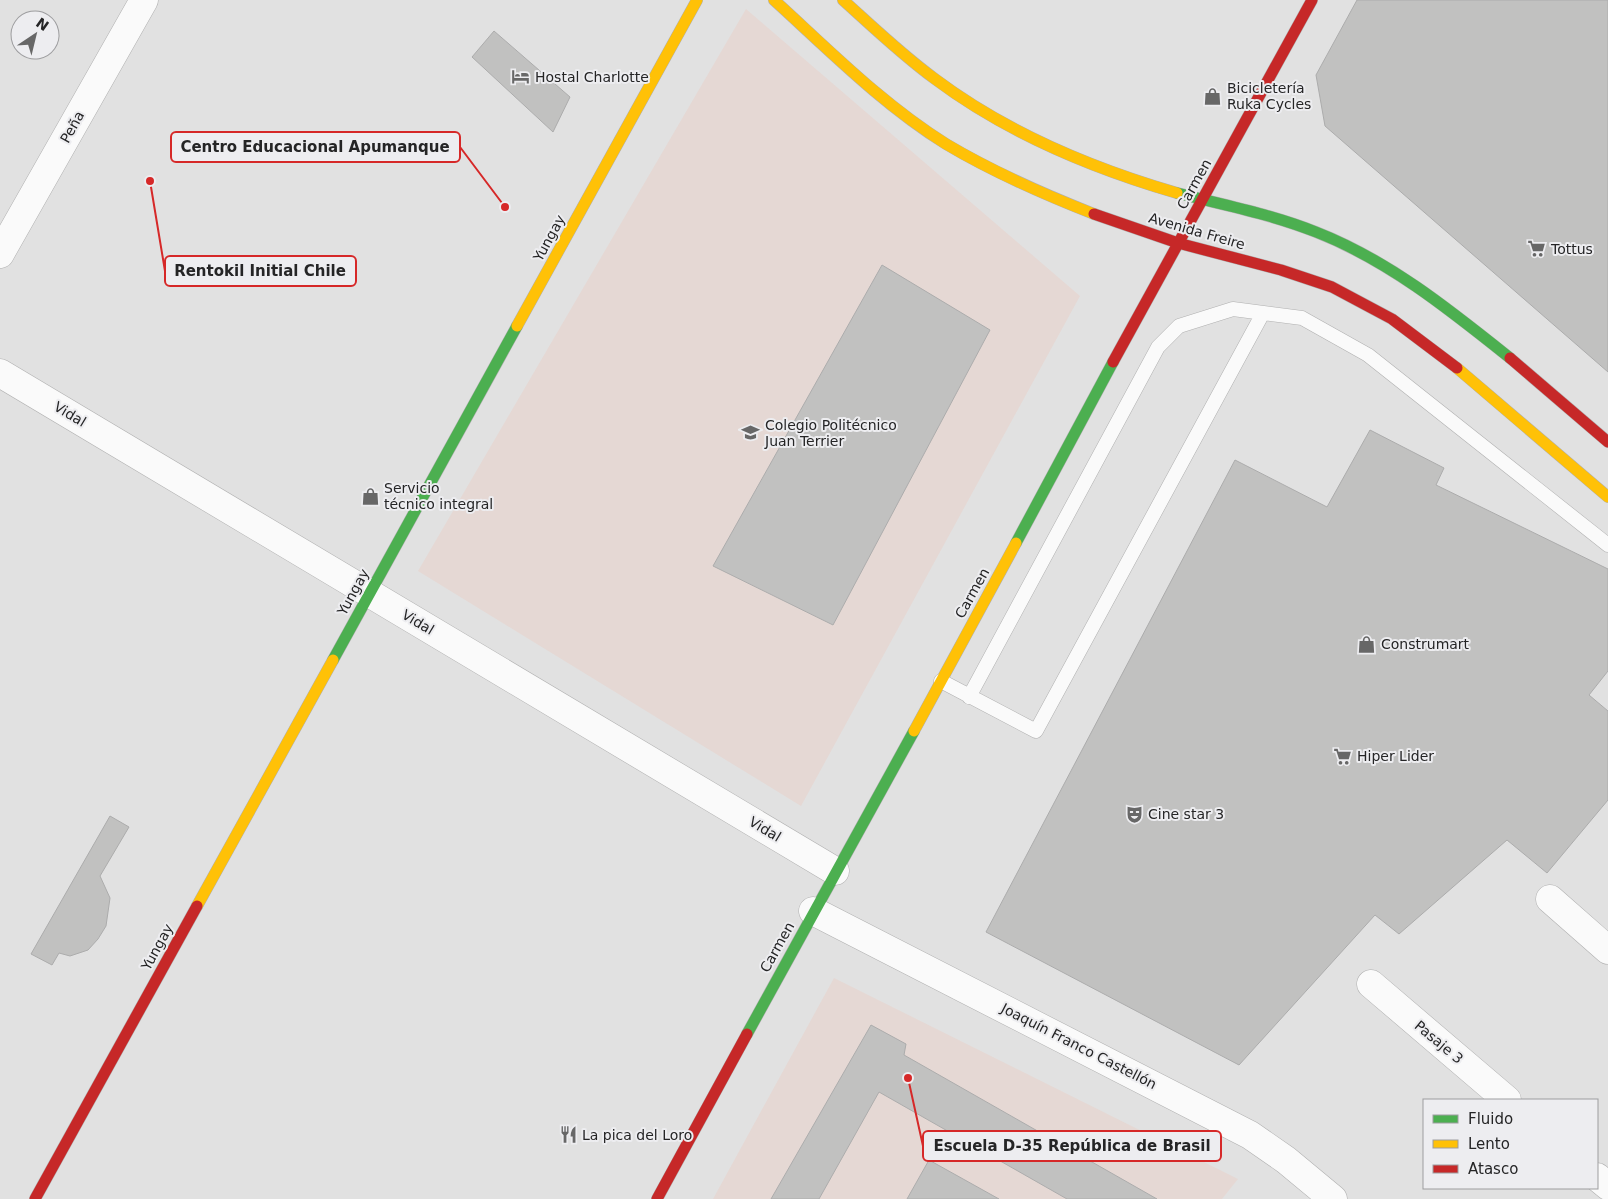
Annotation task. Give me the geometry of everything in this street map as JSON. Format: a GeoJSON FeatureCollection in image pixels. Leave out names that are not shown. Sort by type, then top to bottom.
{"type":"FeatureCollection","features":[{"type":"Feature","properties":{"kind":"street","name":"Peña"},"geometry":{"type":"LineString","coordinates":[[0,254],[144,0]]}},
{"type":"Feature","properties":{"kind":"street","name":"Yungay"},"geometry":{"type":"LineString","coordinates":[[35,1199],[697,0]]}},
{"type":"Feature","properties":{"kind":"street","name":"Avenida Freire"},"geometry":{"type":"LineString","coordinates":[[774,0],[862,79],[944,142],[1009,178],[1050,197],[1177,244],[1297,274],[1355,298],[1393,319],[1428,343],[1608,497]]}},
{"type":"Feature","properties":{"kind":"street"},"geometry":{"type":"LineString","coordinates":[[843,0],[912,61],[948,89],[1030,137],[1119,174],[1202,200],[1295,225],[1336,240],[1377,261],[1445,306],[1608,442]]}},
{"type":"Feature","properties":{"kind":"street","name":"Carmen"},"geometry":{"type":"LineString","coordinates":[[657,1199],[1312,0]]}},
{"type":"Feature","properties":{"kind":"street","name":"Vidal"},"geometry":{"type":"LineString","coordinates":[[0,373],[835,871]]}},
{"type":"Feature","properties":{"kind":"street"},"geometry":{"type":"LineString","coordinates":[[1550,899],[1608,950]]}},
{"type":"Feature","properties":{"kind":"street","name":"Joaquín Franco Castellón"},"geometry":{"type":"LineString","coordinates":[[813,911],[1250,1135],[1286,1160],[1333,1199]]}},
{"type":"Feature","properties":{"kind":"street","name":"Pasaje 3"},"geometry":{"type":"LineString","coordinates":[[1371,984],[1506,1099]]}},
{"type":"Feature","properties":{"kind":"street"},"geometry":{"type":"LineString","coordinates":[[1598,1178],[1608,1186]]}},
{"type":"Feature","properties":{"kind":"lane"},"geometry":{"type":"LineString","coordinates":[[970,697],[1158,347],[1178,326],[1233,309],[1302,318],[1368,355],[1608,545]]}},
{"type":"Feature","properties":{"kind":"lane"},"geometry":{"type":"LineString","coordinates":[[941,682],[1036,731],[1263,313]]}},
{"type":"Feature","properties":{"kind":"shaded area","name":"Colegio Politécnico Juan Terrier"},"geometry":{"type":"Polygon","coordinates":[[[746,9],[1080,296],[801,806],[418,571],[746,9]]]}},
{"type":"Feature","properties":{"kind":"shaded area"},"geometry":{"type":"Polygon","coordinates":[[[834,978],[1238,1179],[1222,1199],[713,1199],[834,978]]]}},
{"type":"Feature","properties":{"kind":"building","name":"Tottus"},"geometry":{"type":"Polygon","coordinates":[[[1357,0],[1608,0],[1608,372],[1325,126],[1316,75],[1357,0]]]}},
{"type":"Feature","properties":{"kind":"building","name":"Hostal Charlotte"},"geometry":{"type":"Polygon","coordinates":[[[494,31],[570,97],[553,132],[472,57],[494,31]]]}},
{"type":"Feature","properties":{"kind":"building"},"geometry":{"type":"Polygon","coordinates":[[[882,265],[990,330],[833,625],[713,566],[882,265]]]}},
{"type":"Feature","properties":{"kind":"building","name":"Hiper Lider"},"geometry":{"type":"Polygon","coordinates":[[[1370,430],[1444,468],[1436,485],[1608,569],[1608,671],[1589,695],[1608,711],[1608,800],[1547,873],[1507,840],[1399,934],[1375,915],[1239,1065],[986,932],[1235,460],[1327,507],[1370,430]]]}},
{"type":"Feature","properties":{"kind":"building"},"geometry":{"type":"Polygon","coordinates":[[[110,816],[129,827],[100,876],[110,898],[106,926],[88,950],[70,956],[59,953],[52,965],[31,954],[110,816]]]}},
{"type":"Feature","properties":{"kind":"building"},"geometry":{"type":"Polygon","coordinates":[[[871,1025],[906,1044],[904,1055],[1157,1199],[1067,1199],[879,1092],[819,1199],[771,1199],[871,1025]]]}},
{"type":"Feature","properties":{"kind":"building"},"geometry":{"type":"Polygon","coordinates":[[[929,1160],[999,1199],[907,1199],[929,1160]]]}},
{"type":"Feature","properties":{"kind":"traffic: fast"},"geometry":{"type":"LineString","coordinates":[[1177,193],[1282,220],[1343,243],[1418,288],[1510,358]]}},
{"type":"Feature","properties":{"kind":"traffic: fast"},"geometry":{"type":"LineString","coordinates":[[333,660],[517,326]]}},
{"type":"Feature","properties":{"kind":"traffic: fast"},"geometry":{"type":"LineString","coordinates":[[1016,543],[1113,362]]}},
{"type":"Feature","properties":{"kind":"traffic: fast"},"geometry":{"type":"LineString","coordinates":[[747,1034],[914,731]]}},
{"type":"Feature","properties":{"kind":"traffic: slow"},"geometry":{"type":"LineString","coordinates":[[517,326],[697,0]]}},
{"type":"Feature","properties":{"kind":"traffic: slow"},"geometry":{"type":"LineString","coordinates":[[774,0],[857,76],[922,128],[946,144],[1000,173],[1094,214]]}},
{"type":"Feature","properties":{"kind":"traffic: slow"},"geometry":{"type":"LineString","coordinates":[[843,0],[923,70],[991,116],[1051,147],[1082,160],[1177,193]]}},
{"type":"Feature","properties":{"kind":"traffic: slow"},"geometry":{"type":"LineString","coordinates":[[1457,368],[1608,497]]}},
{"type":"Feature","properties":{"kind":"traffic: slow"},"geometry":{"type":"LineString","coordinates":[[914,731],[1016,543]]}},
{"type":"Feature","properties":{"kind":"traffic: slow"},"geometry":{"type":"LineString","coordinates":[[197,906],[333,660]]}},
{"type":"Feature","properties":{"kind":"traffic: jam"},"geometry":{"type":"LineString","coordinates":[[1113,362],[1312,0]]}},
{"type":"Feature","properties":{"kind":"traffic: jam"},"geometry":{"type":"LineString","coordinates":[[1094,214],[1178,243],[1281,270],[1332,287],[1392,319],[1457,368]]}},
{"type":"Feature","properties":{"kind":"traffic: jam"},"geometry":{"type":"LineString","coordinates":[[1510,358],[1608,442]]}},
{"type":"Feature","properties":{"kind":"traffic: jam"},"geometry":{"type":"LineString","coordinates":[[35,1199],[197,906]]}},
{"type":"Feature","properties":{"kind":"traffic: jam"},"geometry":{"type":"LineString","coordinates":[[657,1199],[747,1034]]}},
{"type":"Feature","properties":{"kind":"place","name":"Hostal Charlotte"},"geometry":{"type":"Point","coordinates":[521,77]}},
{"type":"Feature","properties":{"kind":"place","name":"Bicicletería Ruka Cycles"},"geometry":{"type":"Point","coordinates":[1213,96]}},
{"type":"Feature","properties":{"kind":"place","name":"Rentokil Initial Chile"},"geometry":{"type":"Point","coordinates":[150,181]}},
{"type":"Feature","properties":{"kind":"place","name":"Centro Educacional Apumanque"},"geometry":{"type":"Point","coordinates":[505,207]}},
{"type":"Feature","properties":{"kind":"place","name":"Tottus"},"geometry":{"type":"Point","coordinates":[1537,249]}},
{"type":"Feature","properties":{"kind":"place","name":"Colegio Politécnico Juan Terrier"},"geometry":{"type":"Point","coordinates":[751,433]}},
{"type":"Feature","properties":{"kind":"place","name":"Servicio técnico integral"},"geometry":{"type":"Point","coordinates":[370,496]}},
{"type":"Feature","properties":{"kind":"place","name":"Construmart"},"geometry":{"type":"Point","coordinates":[1367,644]}},
{"type":"Feature","properties":{"kind":"place","name":"Hiper Lider"},"geometry":{"type":"Point","coordinates":[1343,756]}},
{"type":"Feature","properties":{"kind":"place","name":"Cine star 3"},"geometry":{"type":"Point","coordinates":[1134,814]}},
{"type":"Feature","properties":{"kind":"place","name":"Escuela D-35 República de Brasil"},"geometry":{"type":"Point","coordinates":[908,1078]}},
{"type":"Feature","properties":{"kind":"place","name":"La pica del Loro"},"geometry":{"type":"Point","coordinates":[568,1135]}}]}
